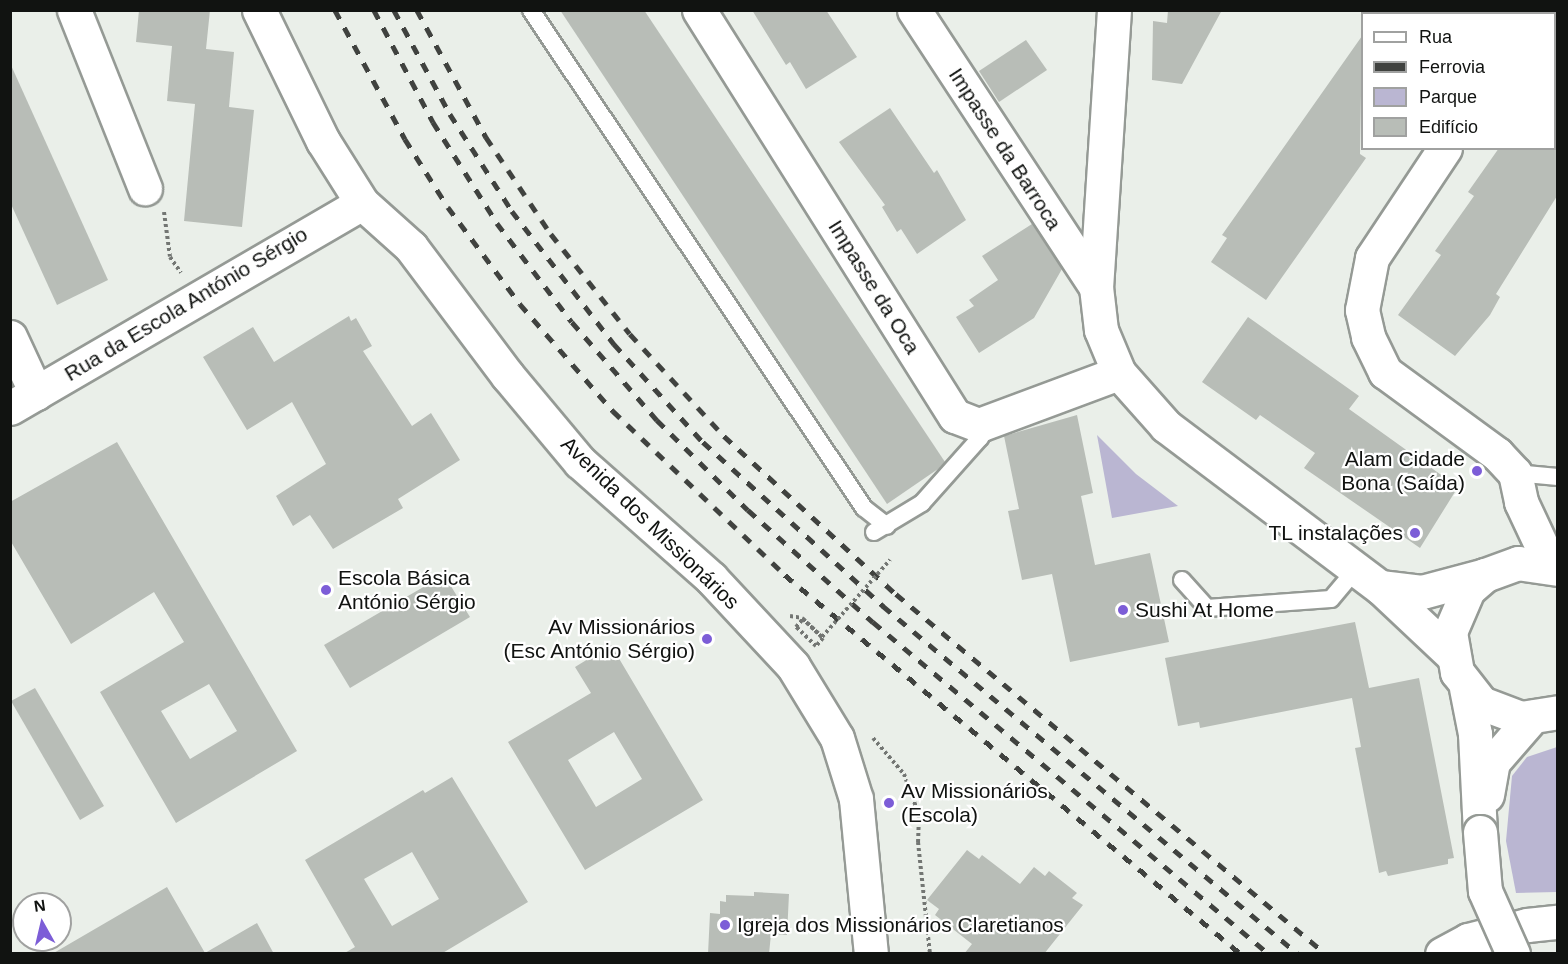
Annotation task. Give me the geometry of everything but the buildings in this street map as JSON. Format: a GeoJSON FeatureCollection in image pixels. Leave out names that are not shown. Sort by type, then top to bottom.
{"type":"FeatureCollection","features":[{"type":"Feature","properties":{"kind":"street"},"geometry":{"type":"LineString","coordinates":[[74,10],[145,188]]}},
{"type":"Feature","properties":{"kind":"street","name":"Avenida dos Missionários"},"geometry":{"type":"LineString","coordinates":[[260,10],[323,141],[362,203],[411,247],[508,376],[580,462],[711,578],[793,666],[837,738],[856,799],[872,954]]}},
{"type":"Feature","properties":{"kind":"street","name":"Impasse da Oca"},"geometry":{"type":"LineString","coordinates":[[699,10],[955,416],[979,425]]}},
{"type":"Feature","properties":{"kind":"street","name":"Impasse da Barroca"},"geometry":{"type":"LineString","coordinates":[[914,10],[1096,287]]}},
{"type":"Feature","properties":{"kind":"street"},"geometry":{"type":"LineString","coordinates":[[1114,10],[1096,287],[1101,330],[1119,373],[1167,426],[1368,578],[1451,654]]}},
{"type":"Feature","properties":{"kind":"street"},"geometry":{"type":"LineString","coordinates":[[1444,150],[1372,258],[1362,309],[1368,337],[1385,372],[1497,454],[1518,487],[1554,567]]}},
{"type":"Feature","properties":{"kind":"street","name":"Rua da Escola António Sérgio"},"geometry":{"type":"LineString","coordinates":[[23,400],[362,203]]}},
{"type":"Feature","properties":{"kind":"street"},"geometry":{"type":"LineString","coordinates":[[10,338],[23,400]]}},
{"type":"Feature","properties":{"kind":"street"},"geometry":{"type":"LineString","coordinates":[[979,425],[1119,373]]}},
{"type":"Feature","properties":{"kind":"street"},"geometry":{"type":"LineString","coordinates":[[1513,954],[1485,891],[1475,734],[1466,688],[1451,654],[1450,632],[1456,610],[1468,590],[1493,571],[1518,487]]}},
{"type":"Feature","properties":{"kind":"street"},"geometry":{"type":"LineString","coordinates":[[1368,578],[1422,592],[1518,563],[1554,567]]}},
{"type":"Feature","properties":{"kind":"street"},"geometry":{"type":"LineString","coordinates":[[1466,688],[1500,713],[1545,715]]}},
{"type":"Feature","properties":{"kind":"street"},"geometry":{"type":"LineString","coordinates":[[1480,832],[1493,762],[1545,715]]}},
{"type":"Feature","properties":{"kind":"street"},"geometry":{"type":"LineString","coordinates":[[1442,954],[1468,940],[1527,925],[1557,922]]}},
{"type":"Feature","properties":{"kind":"lane"},"geometry":{"type":"LineString","coordinates":[[531,10],[880,529],[922,503],[980,438],[979,425]]}},
{"type":"Feature","properties":{"kind":"lane"},"geometry":{"type":"LineString","coordinates":[[1518,487],[1557,477]]}},
{"type":"Feature","properties":{"kind":"lane"},"geometry":{"type":"LineString","coordinates":[[1182,580],[1207,608],[1331,599],[1368,578]]}},
{"type":"Feature","properties":{"kind":"path"},"geometry":{"type":"LineString","coordinates":[[145,188],[162,200],[170,257],[197,297]]}},
{"type":"Feature","properties":{"kind":"path"},"geometry":{"type":"LineString","coordinates":[[816,646],[796,627],[803,619],[822,637],[890,560]]}},
{"type":"Feature","properties":{"kind":"green space"},"geometry":{"type":"Polygon","coordinates":[[[1097,435],[1136,474],[1178,506],[1112,518],[1097,435]]]}},
{"type":"Feature","properties":{"kind":"green space"},"geometry":{"type":"Polygon","coordinates":[[[1557,747],[1557,892],[1516,893],[1506,841],[1512,776],[1527,757],[1557,747]]]}},
{"type":"Feature","properties":{"kind":"railway"},"geometry":{"type":"LineString","coordinates":[[335,10],[405,139],[448,207],[520,304],[613,411],[785,575],[1241,954]]}},
{"type":"Feature","properties":{"kind":"railway"},"geometry":{"type":"LineString","coordinates":[[374,10],[433,122],[497,223],[572,322],[657,420],[748,510],[873,622],[1269,954]]}},
{"type":"Feature","properties":{"kind":"railway"},"geometry":{"type":"LineString","coordinates":[[394,10],[450,114],[512,211],[614,344],[703,442],[883,606],[1298,954]]}},
{"type":"Feature","properties":{"kind":"railway"},"geometry":{"type":"LineString","coordinates":[[417,10],[486,137],[551,234],[630,334],[724,436],[896,594],[1326,954]]}},
{"type":"Feature","properties":{"kind":"place","name":"Alam Cidade Bona (Saída)"},"geometry":{"type":"Point","coordinates":[1477,471]}},
{"type":"Feature","properties":{"kind":"place","name":"TL instalações"},"geometry":{"type":"Point","coordinates":[1415,533]}},
{"type":"Feature","properties":{"kind":"place","name":"Escola Básica António Sérgio"},"geometry":{"type":"Point","coordinates":[326,590]}},
{"type":"Feature","properties":{"kind":"place","name":"Sushi At Home"},"geometry":{"type":"Point","coordinates":[1123,610]}},
{"type":"Feature","properties":{"kind":"place","name":"Av Missionários (Esc António Sérgio)"},"geometry":{"type":"Point","coordinates":[707,639]}},
{"type":"Feature","properties":{"kind":"place","name":"Av Missionários (Escola)"},"geometry":{"type":"Point","coordinates":[889,803]}},
{"type":"Feature","properties":{"kind":"place","name":"Igreja dos Missionários Claretianos"},"geometry":{"type":"Point","coordinates":[725,925]}}]}
